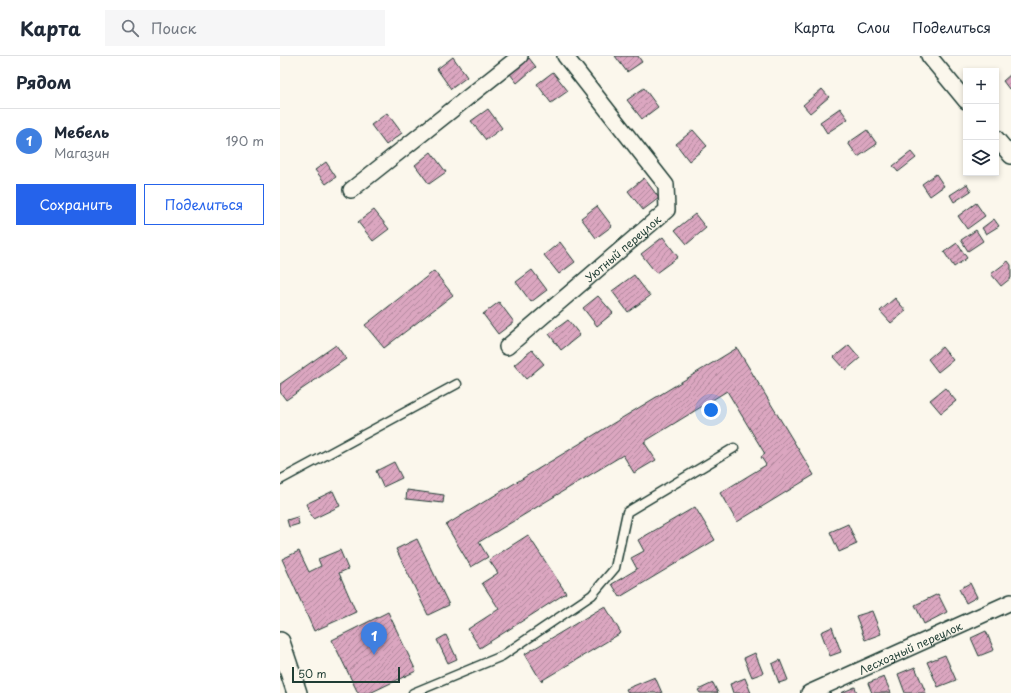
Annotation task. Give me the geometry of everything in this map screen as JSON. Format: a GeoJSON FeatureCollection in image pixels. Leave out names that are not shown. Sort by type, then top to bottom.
{"type":"FeatureCollection","features":[{"type":"Feature","properties":{"kind":"street"},"geometry":{"type":"LineString","coordinates":[[351,190],[520,56]]}},
{"type":"Feature","properties":{"kind":"street","name":"Уютный переулок"},"geometry":{"type":"LineString","coordinates":[[507,347],[667,210],[666,185],[565,56]]}},
{"type":"Feature","properties":{"kind":"street"},"geometry":{"type":"LineString","coordinates":[[929,56],[963,97]]}},
{"type":"Feature","properties":{"kind":"street"},"geometry":{"type":"LineString","coordinates":[[998,140],[1011,156]]}},
{"type":"Feature","properties":{"kind":"street","name":"Лесхозный переулок"},"geometry":{"type":"LineString","coordinates":[[809,693],[1011,602]]}},
{"type":"Feature","properties":{"kind":"street"},"geometry":{"type":"LineString","coordinates":[[280,642],[297,693]]}},
{"type":"Feature","properties":{"kind":"lane"},"geometry":{"type":"LineString","coordinates":[[280,480],[458,384]]}},
{"type":"Feature","properties":{"kind":"lane"},"geometry":{"type":"LineString","coordinates":[[413,693],[502,656],[592,595],[615,568],[627,512],[734,448]]}},
{"type":"Feature","properties":{"kind":"building"},"geometry":{"type":"Polygon","coordinates":[[[615,56],[638,56],[642,62],[627,72],[615,56]]]}},
{"type":"Feature","properties":{"kind":"building"},"geometry":{"type":"Polygon","coordinates":[[[453,57],[467,77],[451,89],[437,69],[453,57]]]}},
{"type":"Feature","properties":{"kind":"building"},"geometry":{"type":"Polygon","coordinates":[[[529,58],[536,67],[517,83],[510,74],[529,58]]]}},
{"type":"Feature","properties":{"kind":"building"},"geometry":{"type":"Polygon","coordinates":[[[553,72],[568,91],[551,103],[537,84],[553,72]]]}},
{"type":"Feature","properties":{"kind":"building"},"geometry":{"type":"Polygon","coordinates":[[[1011,74],[1011,87],[1009,89],[1003,81],[1011,74]]]}},
{"type":"Feature","properties":{"kind":"building"},"geometry":{"type":"Polygon","coordinates":[[[644,88],[658,107],[642,119],[627,100],[644,88]]]}},
{"type":"Feature","properties":{"kind":"building"},"geometry":{"type":"Polygon","coordinates":[[[822,89],[829,97],[810,113],[803,105],[822,89]]]}},
{"type":"Feature","properties":{"kind":"building"},"geometry":{"type":"Polygon","coordinates":[[[840,108],[848,119],[827,133],[820,122],[840,108]]]}},
{"type":"Feature","properties":{"kind":"building"},"geometry":{"type":"Polygon","coordinates":[[[488,109],[502,128],[486,140],[471,121],[488,109]]]}},
{"type":"Feature","properties":{"kind":"building"},"geometry":{"type":"Polygon","coordinates":[[[387,113],[402,133],[386,145],[371,125],[387,113]]]}},
{"type":"Feature","properties":{"kind":"building"},"geometry":{"type":"Polygon","coordinates":[[[693,130],[707,146],[689,161],[676,144],[693,130]]]}},
{"type":"Feature","properties":{"kind":"building"},"geometry":{"type":"Polygon","coordinates":[[[867,130],[877,144],[858,157],[848,143],[867,130]]]}},
{"type":"Feature","properties":{"kind":"building"},"geometry":{"type":"Polygon","coordinates":[[[431,152],[446,172],[429,184],[415,165],[431,152]]]}},
{"type":"Feature","properties":{"kind":"building"},"geometry":{"type":"Polygon","coordinates":[[[911,152],[916,158],[898,172],[893,166],[911,152]]]}},
{"type":"Feature","properties":{"kind":"building"},"geometry":{"type":"Polygon","coordinates":[[[326,162],[336,177],[326,184],[315,170],[326,162]]]}},
{"type":"Feature","properties":{"kind":"building"},"geometry":{"type":"Polygon","coordinates":[[[936,174],[944,186],[930,196],[922,184],[936,174]]]}},
{"type":"Feature","properties":{"kind":"building"},"geometry":{"type":"Polygon","coordinates":[[[644,178],[659,198],[643,210],[628,191],[644,178]]]}},
{"type":"Feature","properties":{"kind":"building"},"geometry":{"type":"Polygon","coordinates":[[[967,184],[971,191],[954,202],[950,195],[967,184]]]}},
{"type":"Feature","properties":{"kind":"building"},"geometry":{"type":"Polygon","coordinates":[[[976,203],[985,216],[967,229],[958,216],[976,203]]]}},
{"type":"Feature","properties":{"kind":"building"},"geometry":{"type":"Polygon","coordinates":[[[597,206],[612,226],[596,238],[581,218],[597,206]]]}},
{"type":"Feature","properties":{"kind":"building"},"geometry":{"type":"Polygon","coordinates":[[[374,210],[389,229],[373,241],[358,222],[374,210]]]}},
{"type":"Feature","properties":{"kind":"building"},"geometry":{"type":"Polygon","coordinates":[[[695,214],[706,228],[687,244],[675,230],[695,214]]]}},
{"type":"Feature","properties":{"kind":"building"},"geometry":{"type":"Polygon","coordinates":[[[994,219],[999,226],[986,234],[982,228],[994,219]]]}},
{"type":"Feature","properties":{"kind":"building"},"geometry":{"type":"Polygon","coordinates":[[[976,230],[983,241],[968,251],[961,240],[976,230]]]}},
{"type":"Feature","properties":{"kind":"building"},"geometry":{"type":"Polygon","coordinates":[[[663,237],[678,257],[656,273],[641,254],[663,237]]]}},
{"type":"Feature","properties":{"kind":"building"},"geometry":{"type":"Polygon","coordinates":[[[560,242],[575,262],[559,274],[544,255],[560,242]]]}},
{"type":"Feature","properties":{"kind":"building"},"geometry":{"type":"Polygon","coordinates":[[[957,243],[967,258],[954,267],[944,252],[957,243]]]}},
{"type":"Feature","properties":{"kind":"building"},"geometry":{"type":"Polygon","coordinates":[[[1008,261],[1011,265],[1011,278],[1001,286],[991,274],[1008,261]]]}},
{"type":"Feature","properties":{"kind":"building"},"geometry":{"type":"Polygon","coordinates":[[[532,270],[547,290],[531,302],[516,282],[532,270]]]}},
{"type":"Feature","properties":{"kind":"building"},"geometry":{"type":"Polygon","coordinates":[[[434,271],[453,295],[384,348],[365,325],[434,271]]]}},
{"type":"Feature","properties":{"kind":"building"},"geometry":{"type":"Polygon","coordinates":[[[634,275],[650,296],[628,312],[612,291],[634,275]]]}},
{"type":"Feature","properties":{"kind":"building"},"geometry":{"type":"Polygon","coordinates":[[[598,296],[613,313],[597,326],[583,308],[598,296]]]}},
{"type":"Feature","properties":{"kind":"building"},"geometry":{"type":"Polygon","coordinates":[[[895,298],[906,311],[891,323],[880,311],[895,298]]]}},
{"type":"Feature","properties":{"kind":"building"},"geometry":{"type":"Polygon","coordinates":[[[499,302],[514,322],[498,334],[483,314],[499,302]]]}},
{"type":"Feature","properties":{"kind":"building"},"geometry":{"type":"Polygon","coordinates":[[[568,320],[580,335],[561,350],[549,334],[568,320]]]}},
{"type":"Feature","properties":{"kind":"building"},"geometry":{"type":"Polygon","coordinates":[[[336,345],[346,359],[286,400],[280,392],[280,384],[336,345]]]}},
{"type":"Feature","properties":{"kind":"building"},"geometry":{"type":"Polygon","coordinates":[[[849,345],[860,358],[846,370],[834,357],[849,345]]]}},
{"type":"Feature","properties":{"kind":"building"},"geometry":{"type":"Polygon","coordinates":[[[942,347],[953,360],[938,372],[928,359],[942,347]]]}},
{"type":"Feature","properties":{"kind":"building"},"geometry":{"type":"Polygon","coordinates":[[[737,348],[814,475],[737,522],[720,493],[766,465],[761,457],[765,454],[727,391],[644,442],[656,460],[634,473],[623,455],[479,542],[488,557],[471,567],[446,525],[737,348]]]}},
{"type":"Feature","properties":{"kind":"building"},"geometry":{"type":"Polygon","coordinates":[[[532,350],[544,364],[526,379],[514,365],[532,350]]]}},
{"type":"Feature","properties":{"kind":"building"},"geometry":{"type":"Polygon","coordinates":[[[945,388],[956,401],[941,413],[930,400],[945,388]]]}},
{"type":"Feature","properties":{"kind":"building"},"geometry":{"type":"Polygon","coordinates":[[[394,462],[402,478],[383,487],[376,471],[394,462]]]}},
{"type":"Feature","properties":{"kind":"building"},"geometry":{"type":"Polygon","coordinates":[[[407,490],[444,495],[443,503],[406,499],[407,490]]]}},
{"type":"Feature","properties":{"kind":"building"},"geometry":{"type":"Polygon","coordinates":[[[333,491],[340,506],[313,519],[306,504],[333,491]]]}},
{"type":"Feature","properties":{"kind":"building"},"geometry":{"type":"Polygon","coordinates":[[[695,507],[715,540],[620,597],[612,584],[637,569],[631,558],[644,551],[638,540],[695,507]]]}},
{"type":"Feature","properties":{"kind":"building"},"geometry":{"type":"Polygon","coordinates":[[[297,517],[299,524],[289,527],[287,520],[297,517]]]}},
{"type":"Feature","properties":{"kind":"building"},"geometry":{"type":"Polygon","coordinates":[[[848,524],[857,544],[839,552],[830,532],[848,524]]]}},
{"type":"Feature","properties":{"kind":"building"},"geometry":{"type":"Polygon","coordinates":[[[528,535],[566,593],[480,648],[468,629],[499,609],[482,583],[498,573],[489,560],[528,535]]]}},
{"type":"Feature","properties":{"kind":"building"},"geometry":{"type":"Polygon","coordinates":[[[417,539],[449,605],[428,615],[396,549],[417,539]]]}},
{"type":"Feature","properties":{"kind":"building"},"geometry":{"type":"Polygon","coordinates":[[[340,550],[348,569],[339,573],[356,612],[314,631],[282,559],[299,551],[309,572],[321,566],[318,559],[340,550]]]}},
{"type":"Feature","properties":{"kind":"building"},"geometry":{"type":"Polygon","coordinates":[[[970,583],[977,597],[966,603],[959,589],[970,583]]]}},
{"type":"Feature","properties":{"kind":"building"},"geometry":{"type":"Polygon","coordinates":[[[938,594],[947,612],[924,624],[915,605],[938,594]]]}},
{"type":"Feature","properties":{"kind":"building"},"geometry":{"type":"Polygon","coordinates":[[[605,606],[621,633],[541,681],[525,654],[605,606]]]}},
{"type":"Feature","properties":{"kind":"building"},"geometry":{"type":"Polygon","coordinates":[[[872,611],[881,634],[865,640],[856,616],[872,611]]]}},
{"type":"Feature","properties":{"kind":"building"},"geometry":{"type":"Polygon","coordinates":[[[388,612],[416,671],[370,693],[358,693],[332,640],[388,612]]]}},
{"type":"Feature","properties":{"kind":"building"},"geometry":{"type":"Polygon","coordinates":[[[832,627],[841,652],[830,656],[821,632],[832,627]]]}},
{"type":"Feature","properties":{"kind":"building"},"geometry":{"type":"Polygon","coordinates":[[[986,631],[994,650],[979,656],[971,638],[986,631]]]}},
{"type":"Feature","properties":{"kind":"building"},"geometry":{"type":"Polygon","coordinates":[[[446,635],[457,659],[448,663],[437,640],[446,635]]]}},
{"type":"Feature","properties":{"kind":"building"},"geometry":{"type":"Polygon","coordinates":[[[755,653],[763,673],[752,677],[744,658],[755,653]]]}},
{"type":"Feature","properties":{"kind":"building"},"geometry":{"type":"Polygon","coordinates":[[[945,655],[956,680],[938,687],[927,662],[945,655]]]}},
{"type":"Feature","properties":{"kind":"building"},"geometry":{"type":"Polygon","coordinates":[[[780,660],[788,680],[779,683],[772,664],[780,660]]]}},
{"type":"Feature","properties":{"kind":"building"},"geometry":{"type":"Polygon","coordinates":[[[915,667],[926,693],[905,693],[898,674],[915,667]]]}},
{"type":"Feature","properties":{"kind":"building"},"geometry":{"type":"Polygon","coordinates":[[[655,677],[662,693],[628,693],[626,689],[655,677]]]}},
{"type":"Feature","properties":{"kind":"building"},"geometry":{"type":"Polygon","coordinates":[[[884,677],[891,693],[872,693],[868,683],[884,677]]]}},
{"type":"Feature","properties":{"kind":"building"},"geometry":{"type":"Polygon","coordinates":[[[745,678],[751,693],[733,693],[730,684],[745,678]]]}},
{"type":"Feature","properties":{"kind":"building"},"geometry":{"type":"Polygon","coordinates":[[[713,683],[718,693],[700,693],[698,690],[713,683]]]}},
{"type":"Feature","properties":{"kind":"building"},"geometry":{"type":"Polygon","coordinates":[[[855,687],[857,693],[841,693],[855,687]]]}},
{"type":"Feature","properties":{"kind":"place","name":"Мебель"},"geometry":{"type":"Point","coordinates":[374,655]}}]}
